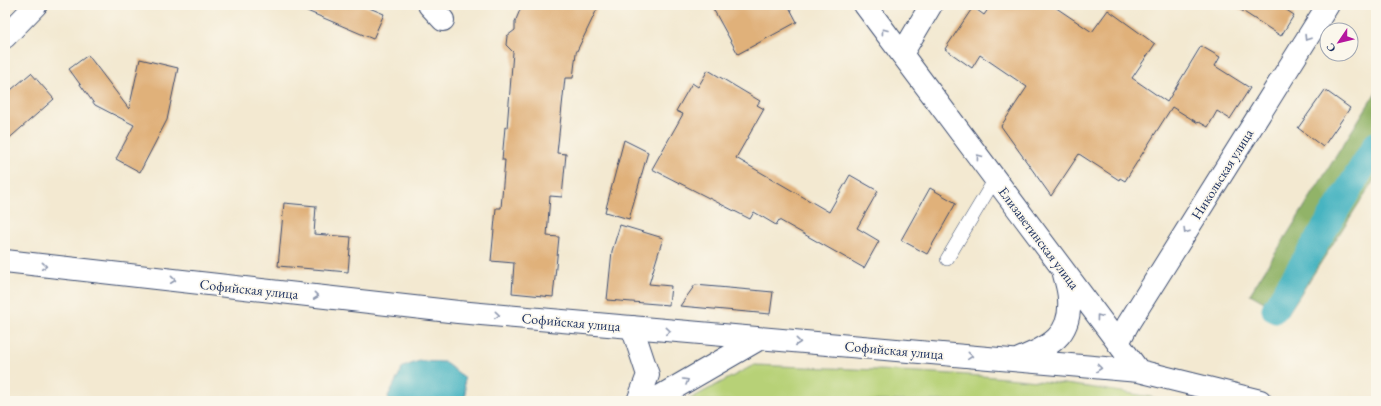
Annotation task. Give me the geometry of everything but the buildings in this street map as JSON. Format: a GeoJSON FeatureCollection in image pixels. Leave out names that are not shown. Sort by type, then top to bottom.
{"type":"FeatureCollection","features":[{"type":"Feature","properties":{"kind":"street"},"geometry":{"type":"LineString","coordinates":[[5,37],[36,5]]}},
{"type":"Feature","properties":{"kind":"street","name":"Елизаветинская улица"},"geometry":{"type":"LineString","coordinates":[[865,5],[1139,371]]}},
{"type":"Feature","properties":{"kind":"street"},"geometry":{"type":"LineString","coordinates":[[902,54],[930,5]]}},
{"type":"Feature","properties":{"kind":"street","name":"Никольская улица"},"geometry":{"type":"LineString","coordinates":[[1118,343],[1132,318],[1328,5]]}},
{"type":"Feature","properties":{"kind":"street","name":"Софийская улица"},"geometry":{"type":"LineString","coordinates":[[5,261],[458,312],[1139,371]]}},
{"type":"Feature","properties":{"kind":"street"},"geometry":{"type":"LineString","coordinates":[[1016,360],[1041,350],[1058,338],[1068,318],[1069,298],[1062,268]]}},
{"type":"Feature","properties":{"kind":"street"},"geometry":{"type":"LineString","coordinates":[[632,327],[648,375],[638,401]]}},
{"type":"Feature","properties":{"kind":"street"},"geometry":{"type":"LineString","coordinates":[[652,401],[759,339]]}},
{"type":"Feature","properties":{"kind":"street"},"geometry":{"type":"LineString","coordinates":[[1139,371],[1260,401]]}},
{"type":"Feature","properties":{"kind":"lane"},"geometry":{"type":"LineString","coordinates":[[947,259],[995,179]]}},
{"type":"Feature","properties":{"kind":"green space"},"geometry":{"type":"Polygon","coordinates":[[[1376,92],[1376,177],[1287,315],[1250,294],[1376,92]]]}},
{"type":"Feature","properties":{"kind":"green space"},"geometry":{"type":"Polygon","coordinates":[[[754,365],[911,372],[1016,379],[1068,384],[1171,401],[686,401],[754,365]]]}},
{"type":"Feature","properties":{"kind":"water"},"geometry":{"type":"Polygon","coordinates":[[[419,361],[444,362],[464,377],[466,401],[389,401],[388,396],[403,367],[419,361]]]}},
{"type":"Feature","properties":{"kind":"waterway"},"geometry":{"type":"LineString","coordinates":[[1275,309],[1376,145]]}}]}
